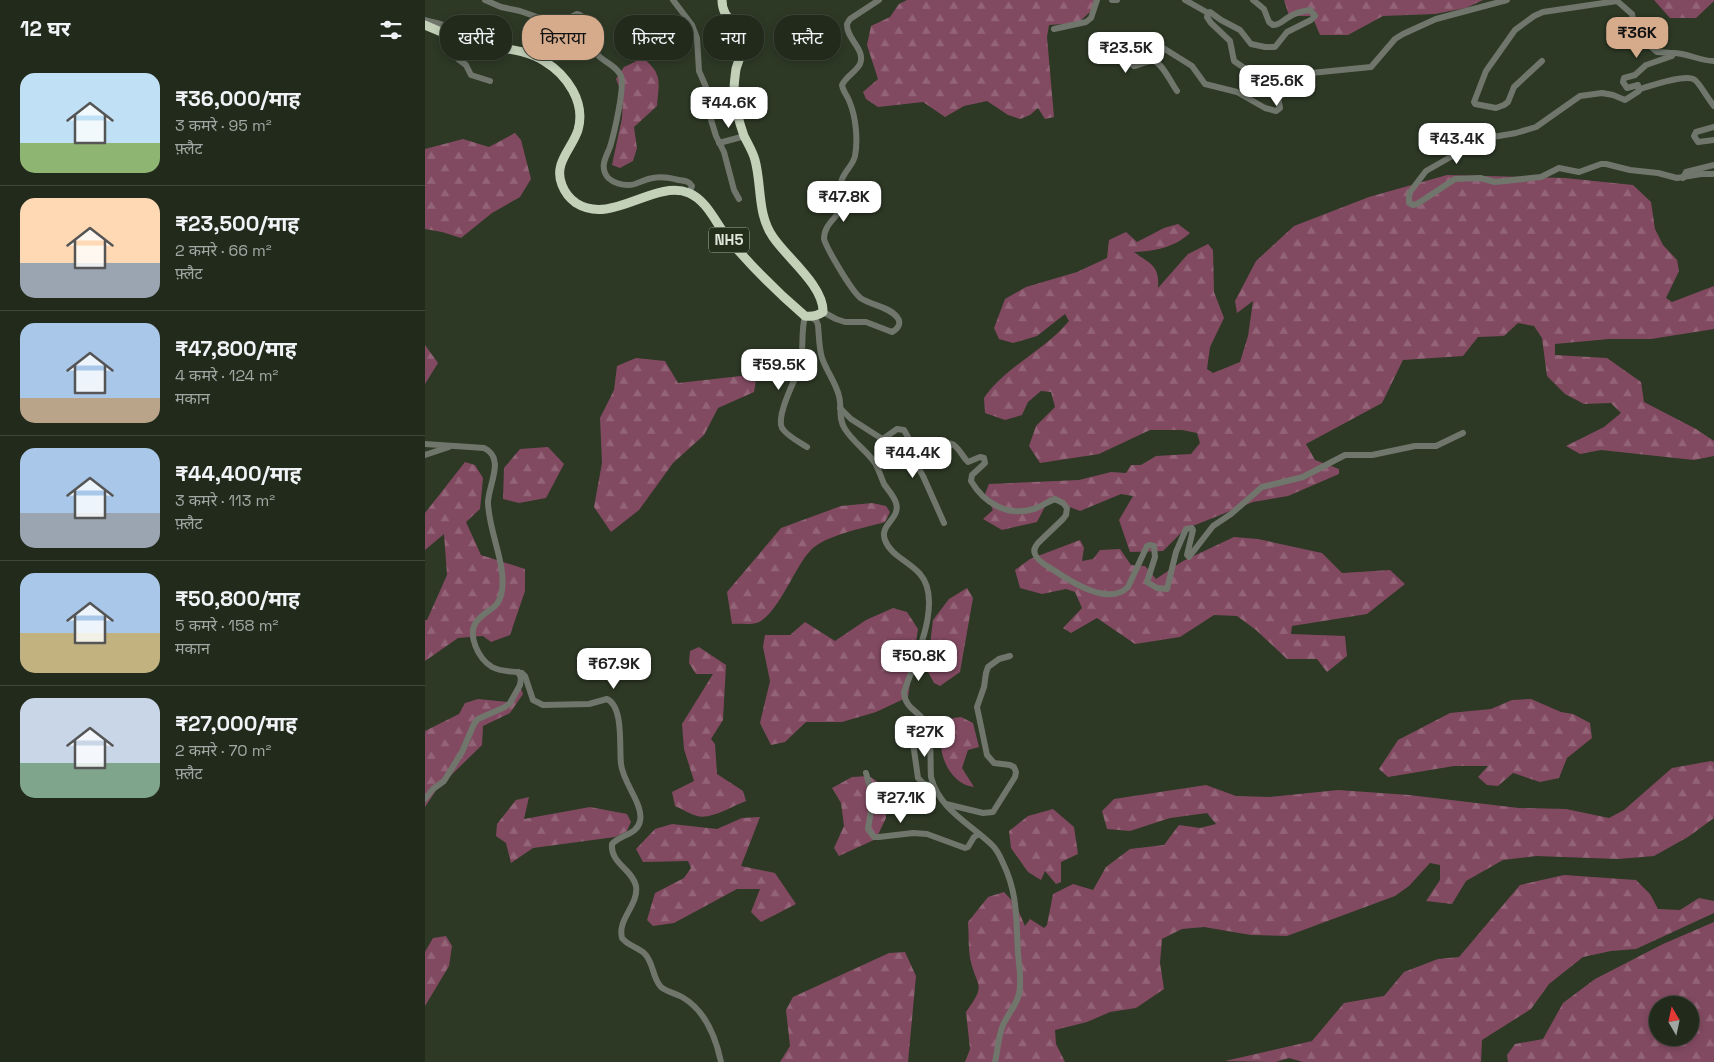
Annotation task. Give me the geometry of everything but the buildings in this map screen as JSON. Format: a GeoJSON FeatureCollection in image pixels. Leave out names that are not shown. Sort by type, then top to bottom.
{"type":"FeatureCollection","features":[{"type":"Feature","properties":{"kind":"highway","name":"NH5"},"geometry":{"type":"LineString","coordinates":[[722,0],[722,8],[726,16],[742,35],[743,49],[736,69],[734,91],[737,110],[745,136],[755,159],[759,181],[760,205],[765,222],[773,237],[819,294],[823,312]]}},
{"type":"Feature","properties":{"kind":"highway"},"geometry":{"type":"LineString","coordinates":[[425,26],[440,31]]}},
{"type":"Feature","properties":{"kind":"highway"},"geometry":{"type":"LineString","coordinates":[[512,50],[531,54],[545,61],[570,85],[578,98],[580,115],[578,129],[559,168],[560,178],[566,194],[576,203],[588,208],[609,208],[663,191],[679,190],[689,193]]}},
{"type":"Feature","properties":{"kind":"highway","name":"NH5"},"geometry":{"type":"LineString","coordinates":[[689,193],[700,199],[730,240],[779,292],[808,316]]}},
{"type":"Feature","properties":{"kind":"highway"},"geometry":{"type":"LineString","coordinates":[[808,316],[819,315],[823,312]]}},
{"type":"Feature","properties":{"kind":"street"},"geometry":{"type":"LineString","coordinates":[[485,0],[501,7],[520,11],[553,23],[564,21],[577,14],[581,16],[588,27],[598,56],[617,70],[622,84],[620,102],[603,167],[608,178],[614,182],[631,185],[654,177],[686,181],[692,186],[689,193]]}},
{"type":"Feature","properties":{"kind":"street"},"geometry":{"type":"LineString","coordinates":[[673,0],[692,25],[697,38],[699,72],[705,82],[707,110],[724,152],[734,190],[739,199]]}},
{"type":"Feature","properties":{"kind":"street"},"geometry":{"type":"LineString","coordinates":[[823,312],[845,322],[866,322],[892,332],[900,324],[898,318],[892,313],[859,297],[852,289],[824,239],[826,227],[844,203],[841,182],[855,155],[856,132],[854,118],[851,104],[842,85],[859,66],[860,54],[849,35],[847,24],[850,19],[879,0]]}},
{"type":"Feature","properties":{"kind":"street"},"geometry":{"type":"LineString","coordinates":[[1054,29],[1087,22],[1091,18],[1097,0]]}},
{"type":"Feature","properties":{"kind":"street"},"geometry":{"type":"LineString","coordinates":[[1112,0],[1117,0]]}},
{"type":"Feature","properties":{"kind":"street"},"geometry":{"type":"LineString","coordinates":[[1185,0],[1238,28],[1251,44],[1272,48],[1276,46],[1287,32],[1315,17],[1314,13],[1309,10],[1294,14],[1273,25],[1269,22],[1264,10],[1253,0]]}},
{"type":"Feature","properties":{"kind":"street"},"geometry":{"type":"LineString","coordinates":[[1278,97],[1286,93],[1302,77],[1311,73],[1371,67],[1395,39],[1429,22],[1507,0]]}},
{"type":"Feature","properties":{"kind":"street"},"geometry":{"type":"LineString","coordinates":[[1542,61],[1514,87],[1508,102],[1504,105],[1496,108],[1475,104],[1486,71],[1509,42],[1515,30],[1534,16],[1543,12],[1617,1],[1633,14],[1635,33],[1650,48],[1659,52],[1684,53],[1701,60],[1714,61]]}},
{"type":"Feature","properties":{"kind":"street"},"geometry":{"type":"LineString","coordinates":[[1121,45],[1135,44],[1141,47],[1158,45],[1192,66],[1202,82],[1207,86],[1237,92],[1272,110],[1278,110],[1280,108],[1278,97],[1270,92],[1255,76],[1234,61],[1230,41],[1210,21],[1207,17],[1208,13]]}},
{"type":"Feature","properties":{"kind":"street"},"geometry":{"type":"LineString","coordinates":[[425,20],[440,23]]}},
{"type":"Feature","properties":{"kind":"street"},"geometry":{"type":"LineString","coordinates":[[1158,45],[1133,58],[1131,64],[1136,66],[1151,61],[1156,62],[1161,66],[1177,91]]}},
{"type":"Feature","properties":{"kind":"street"},"geometry":{"type":"LineString","coordinates":[[1640,89],[1638,85],[1627,88],[1623,79],[1637,74],[1646,65],[1672,56],[1673,53]]}},
{"type":"Feature","properties":{"kind":"street"},"geometry":{"type":"LineString","coordinates":[[459,60],[466,65],[471,75],[490,81]]}},
{"type":"Feature","properties":{"kind":"street"},"geometry":{"type":"LineString","coordinates":[[1714,106],[1697,83],[1690,78],[1681,78],[1640,89],[1625,100],[1602,93],[1580,96],[1536,127],[1493,138],[1461,150],[1426,171],[1410,192],[1409,203],[1417,204],[1455,179],[1480,178],[1495,182],[1541,177],[1559,168],[1579,172],[1601,164],[1677,178],[1714,174]]}},
{"type":"Feature","properties":{"kind":"street"},"geometry":{"type":"LineString","coordinates":[[1714,127],[1696,132],[1694,136],[1698,142],[1714,140]]}},
{"type":"Feature","properties":{"kind":"street"},"geometry":{"type":"LineString","coordinates":[[719,143],[745,136]]}},
{"type":"Feature","properties":{"kind":"street"},"geometry":{"type":"LineString","coordinates":[[1683,178],[1686,172],[1714,165]]}},
{"type":"Feature","properties":{"kind":"street"},"geometry":{"type":"LineString","coordinates":[[807,447],[788,434],[781,422],[786,402],[801,365],[801,333],[808,316],[816,320],[818,324],[822,357],[840,398],[841,421],[844,428],[875,462],[883,481],[897,505],[895,517],[886,527],[883,534],[887,545],[919,572],[928,587],[930,603],[927,621],[904,692],[908,705],[922,717],[927,726],[933,786],[945,804],[962,821],[992,844],[1005,867],[1015,896],[1019,993],[1015,1005],[1000,1033],[995,1062]]}},
{"type":"Feature","properties":{"kind":"street"},"geometry":{"type":"LineString","coordinates":[[840,408],[851,419],[890,444],[903,461],[913,459],[937,446],[950,443],[955,445],[968,462],[981,457],[984,458],[985,463],[972,475],[971,480],[986,500],[996,506],[1019,510],[1034,509],[1055,500],[1063,502],[1067,508],[1066,515],[1038,543],[1034,548],[1034,553],[1041,561],[1067,580],[1090,590],[1109,594],[1124,591],[1128,587],[1147,546],[1150,544],[1154,546],[1155,556],[1147,582],[1157,588],[1167,589],[1176,552],[1186,530],[1191,528],[1193,530],[1187,555],[1189,557],[1213,526],[1231,514],[1260,488],[1306,476],[1345,455],[1372,455],[1415,446],[1436,446],[1463,433]]}},
{"type":"Feature","properties":{"kind":"street"},"geometry":{"type":"LineString","coordinates":[[883,439],[897,429],[905,430],[913,459],[923,476],[944,523]]}},
{"type":"Feature","properties":{"kind":"street"},"geometry":{"type":"LineString","coordinates":[[425,444],[484,448],[493,455],[495,469],[488,502],[495,544],[502,568],[502,590],[500,600],[495,607],[477,620],[473,628],[474,644],[484,660],[493,667],[505,671],[518,672],[525,676],[533,700],[537,704],[549,706],[581,704],[607,699],[613,703],[619,720],[623,774],[641,814],[638,827],[612,844],[612,853],[615,859],[636,886],[634,900],[621,926],[622,938],[645,954],[651,961],[657,982],[661,987],[681,996],[696,1010],[717,1042],[721,1062]]}},
{"type":"Feature","properties":{"kind":"street"},"geometry":{"type":"LineString","coordinates":[[425,455],[453,445]]}},
{"type":"Feature","properties":{"kind":"street"},"geometry":{"type":"LineString","coordinates":[[945,804],[989,814],[993,812],[1015,777],[1014,767],[994,764],[987,755],[977,707],[985,687],[988,667],[999,659],[1010,656]]}},
{"type":"Feature","properties":{"kind":"street"},"geometry":{"type":"LineString","coordinates":[[425,799],[433,789],[444,781],[462,752],[478,719],[510,703],[520,685],[521,678],[518,672]]}},
{"type":"Feature","properties":{"kind":"street"},"geometry":{"type":"LineString","coordinates":[[912,736],[918,778],[924,784],[933,786]]}},
{"type":"Feature","properties":{"kind":"street"},"geometry":{"type":"LineString","coordinates":[[866,773],[873,798],[867,823],[868,829],[874,837],[879,838],[913,833],[927,834],[965,848],[979,834]]}},
{"type":"Feature","properties":{"kind":"green space"},"geometry":{"type":"Polygon","coordinates":[[[907,0],[1095,0],[1092,10],[1078,23],[1049,25],[1047,37],[1054,117],[1045,119],[1038,108],[1030,115],[1020,119],[1008,115],[987,101],[964,106],[945,117],[923,102],[878,107],[866,99],[863,92],[878,79],[867,45],[871,26],[890,17],[899,4],[907,0]]]}},
{"type":"Feature","properties":{"kind":"green space"},"geometry":{"type":"Polygon","coordinates":[[[1284,0],[1483,0],[1466,8],[1435,14],[1383,16],[1348,35],[1320,35],[1312,16],[1289,16],[1284,0]]]}},
{"type":"Feature","properties":{"kind":"green space"},"geometry":{"type":"Polygon","coordinates":[[[1654,0],[1714,1],[1696,18],[1670,18],[1654,0]]]}},
{"type":"Feature","properties":{"kind":"green space"},"geometry":{"type":"Polygon","coordinates":[[[639,60],[645,60],[657,74],[659,85],[657,106],[634,127],[637,148],[633,161],[620,168],[612,165],[622,118],[623,97],[616,79],[624,67],[639,60]]]}},
{"type":"Feature","properties":{"kind":"green space"},"geometry":{"type":"Polygon","coordinates":[[[515,133],[521,140],[531,179],[520,197],[492,213],[461,238],[425,229],[425,149],[463,139],[489,147],[515,133]]]}},
{"type":"Feature","properties":{"kind":"green space"},"geometry":{"type":"Polygon","coordinates":[[[1447,175],[1565,178],[1633,185],[1651,202],[1655,229],[1663,245],[1677,260],[1679,271],[1666,298],[1672,302],[1714,286],[1714,329],[1651,339],[1609,339],[1555,344],[1555,355],[1607,358],[1641,382],[1644,402],[1696,429],[1714,441],[1714,456],[1694,460],[1601,450],[1580,454],[1566,446],[1604,427],[1621,413],[1611,403],[1584,404],[1565,394],[1547,376],[1542,338],[1534,326],[1518,323],[1504,336],[1478,337],[1463,356],[1403,360],[1382,403],[1306,444],[1315,460],[1339,469],[1339,474],[1288,496],[1253,502],[1185,529],[1163,551],[1130,552],[1119,520],[1133,496],[1121,494],[1080,511],[1049,499],[1037,522],[1002,530],[983,519],[993,510],[985,494],[989,484],[1079,480],[1111,472],[1126,473],[1131,465],[1141,465],[1156,456],[1191,454],[1200,443],[1197,433],[1182,430],[1150,430],[1099,454],[1040,463],[1029,446],[1036,426],[1055,407],[1051,392],[1041,391],[1028,402],[1022,415],[1005,420],[985,413],[984,398],[1014,367],[1059,332],[1069,321],[1065,314],[1037,336],[1013,343],[999,339],[994,328],[1005,299],[1026,287],[1077,272],[1107,258],[1109,240],[1126,232],[1137,242],[1164,228],[1178,224],[1190,233],[1184,238],[1164,248],[1134,252],[1156,270],[1158,288],[1188,254],[1208,244],[1213,250],[1214,292],[1224,318],[1210,347],[1207,369],[1213,373],[1240,362],[1248,336],[1253,301],[1237,313],[1235,301],[1256,261],[1294,226],[1369,197],[1447,175]]]}},
{"type":"Feature","properties":{"kind":"green space"},"geometry":{"type":"Polygon","coordinates":[[[425,345],[438,363],[425,384],[425,345]]]}},
{"type":"Feature","properties":{"kind":"green space"},"geometry":{"type":"Polygon","coordinates":[[[636,358],[665,361],[678,383],[750,375],[756,380],[754,392],[718,408],[704,435],[673,463],[639,510],[611,532],[594,507],[602,463],[600,418],[614,390],[617,366],[636,358]]]}},
{"type":"Feature","properties":{"kind":"green space"},"geometry":{"type":"Polygon","coordinates":[[[548,447],[564,464],[546,498],[519,503],[503,499],[504,468],[520,449],[548,447]]]}},
{"type":"Feature","properties":{"kind":"green space"},"geometry":{"type":"Polygon","coordinates":[[[465,462],[475,465],[483,478],[480,509],[466,522],[481,555],[525,569],[525,591],[510,635],[491,642],[483,636],[458,638],[425,661],[425,620],[427,620],[447,575],[444,534],[425,550],[425,513],[465,462]]]}},
{"type":"Feature","properties":{"kind":"green space"},"geometry":{"type":"Polygon","coordinates":[[[872,503],[886,506],[890,512],[885,522],[835,536],[816,545],[804,559],[778,602],[764,619],[753,624],[732,624],[727,592],[781,528],[841,506],[872,503]]]}},
{"type":"Feature","properties":{"kind":"green space"},"geometry":{"type":"Polygon","coordinates":[[[1234,537],[1258,539],[1322,553],[1342,573],[1390,570],[1405,584],[1367,614],[1292,626],[1291,634],[1345,636],[1347,656],[1327,672],[1317,659],[1287,659],[1256,630],[1237,616],[1214,615],[1180,637],[1135,644],[1097,618],[1071,633],[1063,628],[1082,608],[1075,592],[1066,589],[1042,594],[1020,588],[1015,570],[1030,559],[1080,540],[1084,548],[1082,561],[1093,559],[1100,550],[1120,549],[1131,565],[1145,566],[1156,579],[1183,561],[1234,537]]]}},
{"type":"Feature","properties":{"kind":"green space"},"geometry":{"type":"Polygon","coordinates":[[[967,588],[973,598],[960,672],[940,686],[934,683],[927,670],[933,620],[949,599],[967,588]]]}},
{"type":"Feature","properties":{"kind":"green space"},"geometry":{"type":"Polygon","coordinates":[[[893,608],[907,612],[918,629],[908,697],[876,712],[842,722],[806,722],[785,742],[771,745],[760,723],[770,681],[763,647],[765,635],[790,635],[805,622],[835,641],[866,620],[893,608]]]}},
{"type":"Feature","properties":{"kind":"green space"},"geometry":{"type":"Polygon","coordinates":[[[699,647],[726,665],[723,720],[711,739],[715,744],[717,774],[743,791],[746,801],[703,817],[675,806],[672,792],[694,781],[684,749],[682,724],[713,674],[696,674],[689,663],[690,651],[699,647]]]}},
{"type":"Feature","properties":{"kind":"green space"},"geometry":{"type":"Polygon","coordinates":[[[520,686],[523,694],[510,713],[483,726],[482,745],[437,789],[425,807],[425,731],[459,714],[465,703],[478,699],[508,702],[520,686]]]}},
{"type":"Feature","properties":{"kind":"green space"},"geometry":{"type":"Polygon","coordinates":[[[1531,699],[1561,712],[1573,714],[1590,723],[1592,738],[1567,758],[1559,778],[1540,782],[1513,773],[1498,786],[1487,785],[1478,777],[1488,766],[1454,766],[1388,777],[1379,769],[1398,740],[1450,713],[1491,709],[1512,700],[1531,699]]]}},
{"type":"Feature","properties":{"kind":"green space"},"geometry":{"type":"Polygon","coordinates":[[[961,717],[973,723],[979,747],[968,750],[962,768],[974,787],[959,781],[953,775],[944,760],[942,752],[942,735],[946,726],[953,718],[961,717]]]}},
{"type":"Feature","properties":{"kind":"green space"},"geometry":{"type":"Polygon","coordinates":[[[1714,762],[1714,818],[1688,837],[1654,856],[1618,859],[1536,856],[1503,860],[1466,881],[1452,904],[1426,901],[1440,880],[1440,865],[1430,863],[1409,886],[1395,896],[1287,936],[1251,935],[1204,927],[1182,929],[1162,939],[1160,963],[1164,989],[1136,1008],[1110,1012],[1087,1022],[1055,1030],[1056,1044],[1065,1062],[965,1062],[970,1049],[966,1012],[979,990],[970,958],[968,922],[988,897],[1004,892],[1016,905],[1025,926],[1030,919],[1044,928],[1047,925],[1053,894],[1073,884],[1093,890],[1106,867],[1130,849],[1164,845],[1179,825],[1200,828],[1216,824],[1207,813],[1170,818],[1130,831],[1107,829],[1102,811],[1114,799],[1206,785],[1236,796],[1270,797],[1338,790],[1409,795],[1519,808],[1566,809],[1609,818],[1624,810],[1672,768],[1714,762]]]}},
{"type":"Feature","properties":{"kind":"green space"},"geometry":{"type":"Polygon","coordinates":[[[869,776],[882,785],[886,818],[876,839],[839,856],[834,848],[844,826],[841,803],[832,788],[852,777],[869,776]]]}},
{"type":"Feature","properties":{"kind":"green space"},"geometry":{"type":"Polygon","coordinates":[[[529,797],[524,819],[590,807],[627,814],[631,822],[627,831],[615,837],[533,848],[511,863],[506,843],[496,836],[497,824],[516,800],[529,797]]]}},
{"type":"Feature","properties":{"kind":"green space"},"geometry":{"type":"Polygon","coordinates":[[[1053,809],[1074,827],[1078,854],[1061,862],[1061,882],[1056,884],[1045,871],[1041,880],[1028,872],[1011,848],[1009,831],[1028,816],[1053,809]]]}},
{"type":"Feature","properties":{"kind":"green space"},"geometry":{"type":"Polygon","coordinates":[[[760,817],[741,866],[775,873],[796,904],[761,922],[751,912],[760,889],[737,889],[674,923],[653,926],[647,920],[655,893],[684,878],[691,868],[688,861],[643,862],[636,849],[655,829],[672,824],[717,829],[742,818],[760,817]]]}},
{"type":"Feature","properties":{"kind":"green space"},"geometry":{"type":"Polygon","coordinates":[[[1564,875],[1636,880],[1650,894],[1658,909],[1680,910],[1699,898],[1714,901],[1714,913],[1636,949],[1611,951],[1583,957],[1549,984],[1531,1009],[1482,1040],[1481,1062],[1303,1062],[1289,1058],[1276,1062],[1225,1061],[1312,1041],[1344,1003],[1384,996],[1404,972],[1438,959],[1459,957],[1520,885],[1564,875]]]}},
{"type":"Feature","properties":{"kind":"green space"},"geometry":{"type":"Polygon","coordinates":[[[1714,922],[1714,1062],[1508,1062],[1507,1055],[1515,1044],[1543,1039],[1563,1003],[1595,979],[1663,944],[1714,922]]]}},
{"type":"Feature","properties":{"kind":"green space"},"geometry":{"type":"Polygon","coordinates":[[[446,936],[452,946],[449,966],[425,1006],[425,952],[433,938],[446,936]]]}},
{"type":"Feature","properties":{"kind":"green space"},"geometry":{"type":"Polygon","coordinates":[[[905,952],[916,976],[908,1062],[780,1062],[790,1046],[786,1010],[793,997],[889,953],[905,952]]]}}]}
